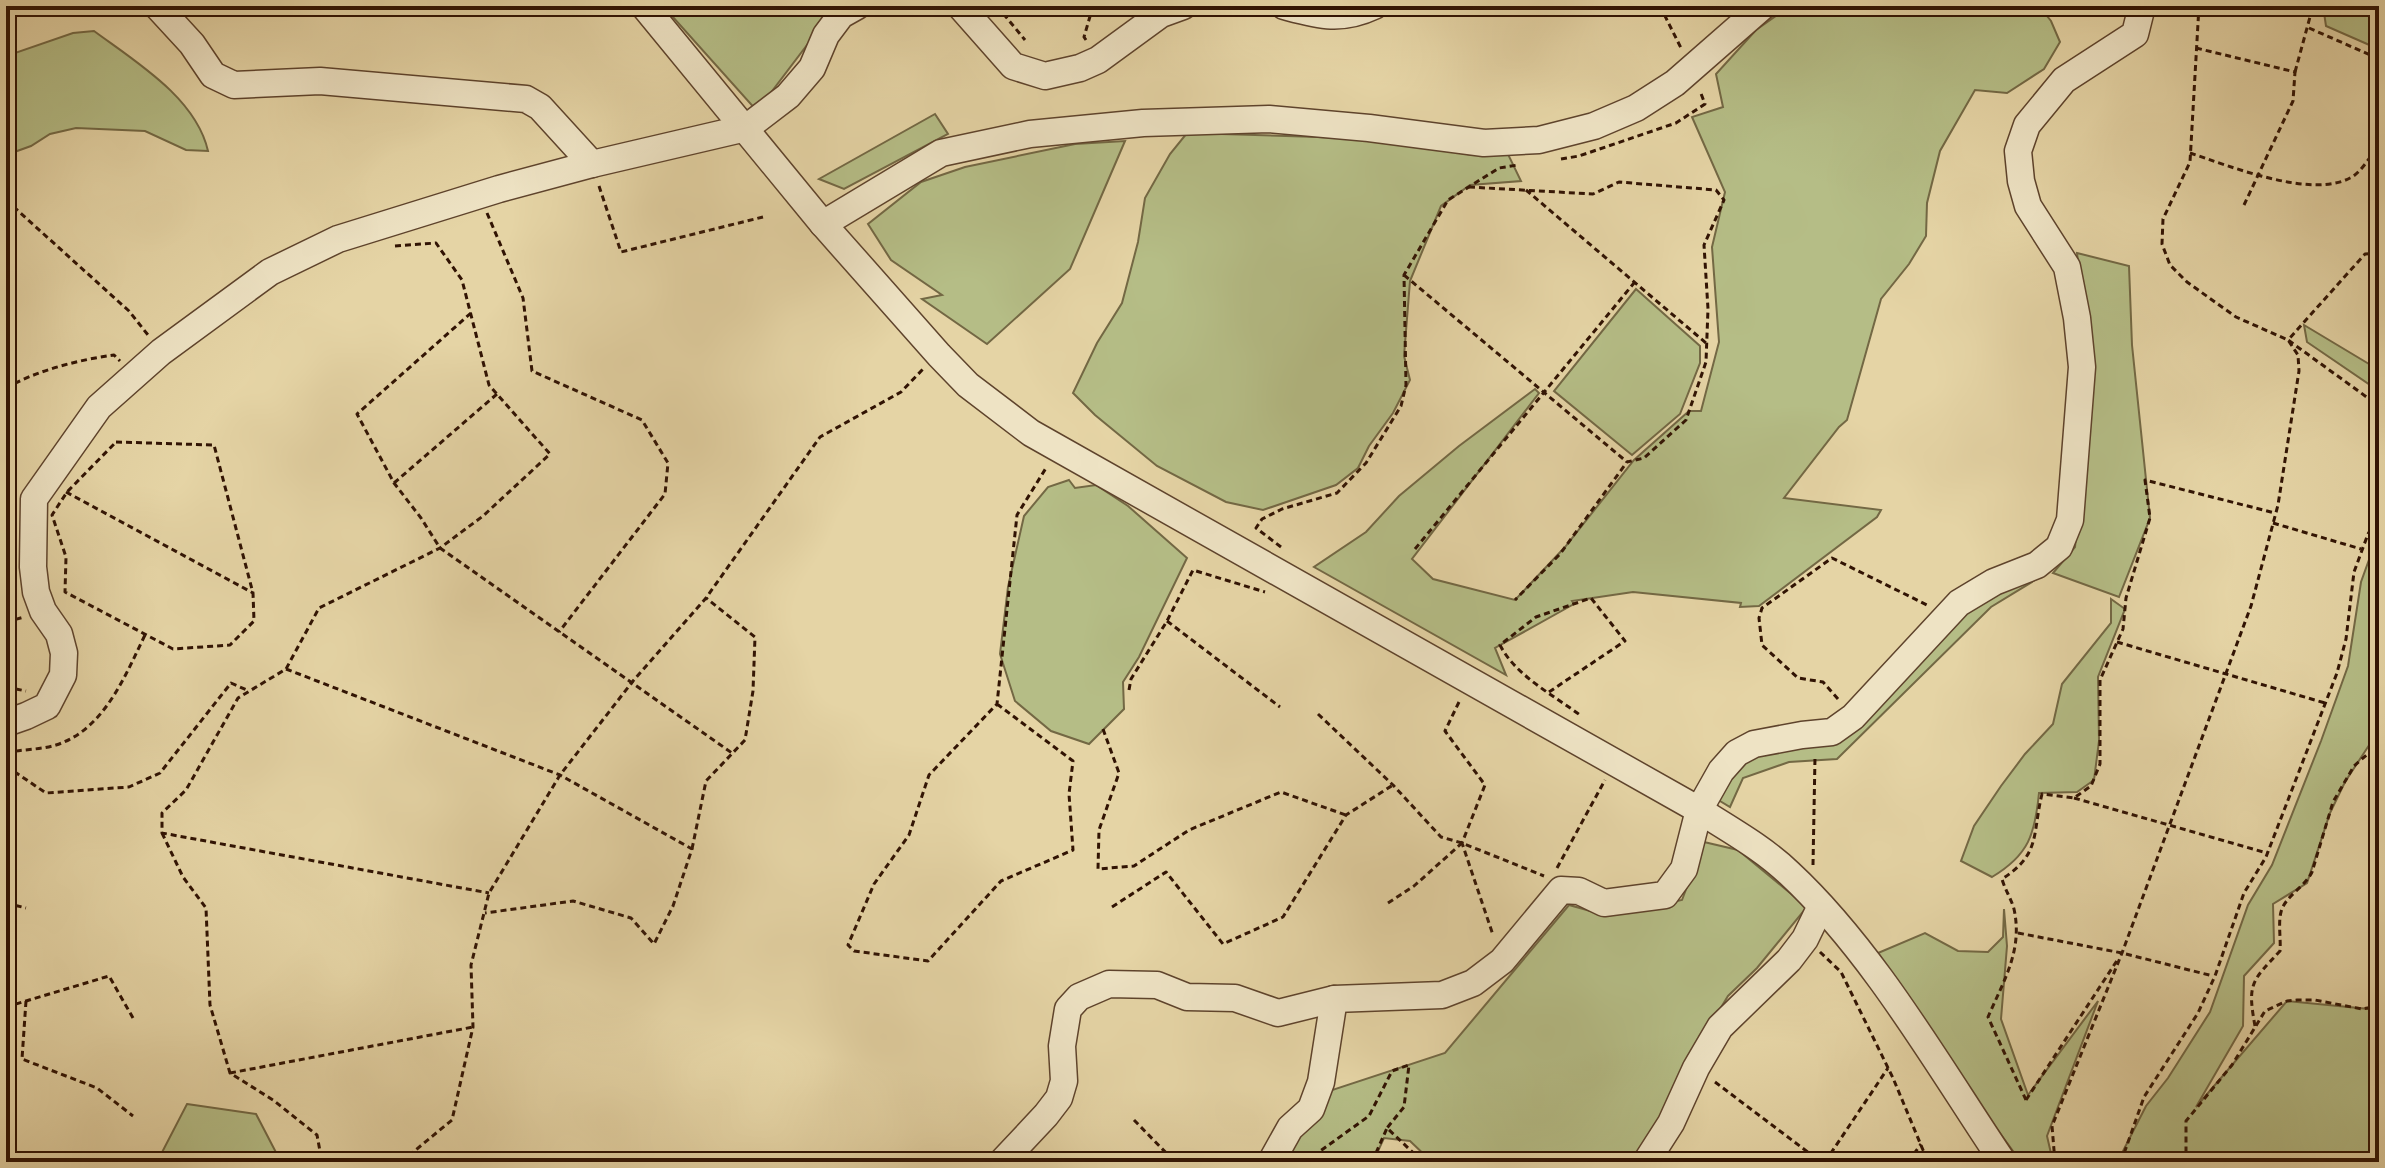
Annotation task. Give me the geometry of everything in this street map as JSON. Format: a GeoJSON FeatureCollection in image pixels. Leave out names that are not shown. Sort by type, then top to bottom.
{"type":"FeatureCollection","features":[{"type":"Feature","properties":{"kind":"street"},"geometry":{"type":"LineString","coordinates":[[157,6],[192,44],[213,75],[234,85],[320,81],[526,99],[540,107],[592,164]]}},
{"type":"Feature","properties":{"kind":"street"},"geometry":{"type":"LineString","coordinates":[[644,6],[823,224],[939,355],[968,385],[1031,433],[1699,810],[1763,851],[1817,901],[1878,977],[2003,1162]]}},
{"type":"Feature","properties":{"kind":"street"},"geometry":{"type":"LineString","coordinates":[[6,723],[47,706],[63,675],[64,653],[59,634],[43,611],[36,592],[33,567],[34,499],[56,486],[99,407],[161,352],[270,272],[338,239],[592,164],[746,128],[788,96],[812,68],[826,35],[841,15],[857,6]]}},
{"type":"Feature","properties":{"kind":"street"},"geometry":{"type":"LineString","coordinates":[[960,6],[1013,66],[1045,76],[1080,68],[1098,60],[1161,14],[1183,6]]}},
{"type":"Feature","properties":{"kind":"street"},"geometry":{"type":"LineString","coordinates":[[1284,6],[1326,17],[1354,15],[1374,6]]}},
{"type":"Feature","properties":{"kind":"street"},"geometry":{"type":"LineString","coordinates":[[823,224],[941,153],[1030,134],[1143,123],[1269,119],[1484,143],[1539,140],[1594,126],[1636,108],[1675,83],[1763,6]]}},
{"type":"Feature","properties":{"kind":"street"},"geometry":{"type":"LineString","coordinates":[[1002,1162],[1059,1098],[1064,1081],[1062,1046],[1068,1009],[1079,997],[1109,984],[1157,985],[1187,997],[1235,998],[1278,1013],[1334,999],[1442,995],[1473,983],[1502,961],[1561,890],[1579,891],[1604,903],[1665,895],[1684,869],[1699,810],[1721,771],[1737,753],[1754,744],[1832,732],[1853,717],[1959,603],[1994,582],[2037,565],[2059,547],[2070,520],[2082,367],[2077,318],[2067,267],[2028,206],[2021,181],[2018,151],[2027,125],[2064,80],[2135,34],[2142,6]]}},
{"type":"Feature","properties":{"kind":"street"},"geometry":{"type":"LineString","coordinates":[[1646,1162],[1671,1123],[1696,1068],[1720,1027],[1772,979],[1805,939],[1817,901]]}},
{"type":"Feature","properties":{"kind":"street"},"geometry":{"type":"LineString","coordinates":[[1271,1162],[1290,1128],[1311,1109],[1321,1082],[1334,999]]}},
{"type":"Feature","properties":{"kind":"path"},"geometry":{"type":"LineString","coordinates":[[997,6],[1025,40]]}},
{"type":"Feature","properties":{"kind":"path"},"geometry":{"type":"LineString","coordinates":[[1093,6],[1084,37],[1098,60]]}},
{"type":"Feature","properties":{"kind":"path"},"geometry":{"type":"LineString","coordinates":[[1552,160],[1579,156],[1676,123],[1705,104],[1692,69],[1660,6]]}},
{"type":"Feature","properties":{"kind":"path"},"geometry":{"type":"LineString","coordinates":[[2199,6],[2190,162],[2163,219],[2162,244],[2170,265],[2187,282],[2236,317],[2288,340],[2379,406]]}},
{"type":"Feature","properties":{"kind":"path"},"geometry":{"type":"LineString","coordinates":[[2244,205],[2293,101],[2295,72],[2313,6]]}},
{"type":"Feature","properties":{"kind":"path"},"geometry":{"type":"LineString","coordinates":[[2309,28],[2375,57],[2379,87]]}},
{"type":"Feature","properties":{"kind":"path"},"geometry":{"type":"LineString","coordinates":[[2196,48],[2295,72]]}},
{"type":"Feature","properties":{"kind":"path"},"geometry":{"type":"LineString","coordinates":[[2190,153],[2258,176],[2320,186],[2351,178],[2379,145]]}},
{"type":"Feature","properties":{"kind":"path"},"geometry":{"type":"LineString","coordinates":[[592,164],[621,252],[763,217]]}},
{"type":"Feature","properties":{"kind":"path"},"geometry":{"type":"LineString","coordinates":[[1129,690],[1131,679],[1167,621],[1193,570],[1267,593],[1289,578],[1289,554],[1256,528],[1262,519],[1282,509],[1337,493],[1366,463],[1401,406],[1406,385],[1404,275],[1448,200],[1499,168],[1526,164]]}},
{"type":"Feature","properties":{"kind":"path"},"geometry":{"type":"LineString","coordinates":[[1469,187],[1593,194],[1619,182],[1716,190],[1724,200],[1704,245],[1708,309],[1706,362],[1686,420],[1644,458],[1627,462],[1560,554],[1515,600]]}},
{"type":"Feature","properties":{"kind":"path"},"geometry":{"type":"LineString","coordinates":[[1526,190],[1706,343]]}},
{"type":"Feature","properties":{"kind":"path"},"geometry":{"type":"LineString","coordinates":[[479,195],[523,298],[532,371],[642,420],[668,463],[665,494],[559,632]]}},
{"type":"Feature","properties":{"kind":"path"},"geometry":{"type":"LineString","coordinates":[[6,200],[129,311],[161,352]]}},
{"type":"Feature","properties":{"kind":"path"},"geometry":{"type":"LineString","coordinates":[[322,1162],[317,1135],[273,1100],[230,1073],[210,1005],[206,908],[183,877],[162,833],[162,813],[186,790],[238,698],[286,669],[319,608],[440,548],[483,516],[550,454],[489,385],[462,280],[436,243],[392,246]]}},
{"type":"Feature","properties":{"kind":"path"},"geometry":{"type":"LineString","coordinates":[[2288,340],[2365,254],[2379,253]]}},
{"type":"Feature","properties":{"kind":"path"},"geometry":{"type":"LineString","coordinates":[[1404,275],[1627,462]]}},
{"type":"Feature","properties":{"kind":"path"},"geometry":{"type":"LineString","coordinates":[[1415,549],[1634,283]]}},
{"type":"Feature","properties":{"kind":"path"},"geometry":{"type":"LineString","coordinates":[[471,313],[357,414],[394,483],[440,548],[732,753]]}},
{"type":"Feature","properties":{"kind":"path"},"geometry":{"type":"LineString","coordinates":[[2055,1162],[2052,1126],[2122,953],[2251,606],[2273,523],[2299,371],[2298,355],[2288,340]]}},
{"type":"Feature","properties":{"kind":"path"},"geometry":{"type":"LineString","coordinates":[[6,388],[36,374],[91,358],[114,355],[135,375]]}},
{"type":"Feature","properties":{"kind":"path"},"geometry":{"type":"LineString","coordinates":[[401,1162],[452,1120],[473,1027],[471,965],[489,893],[560,775],[633,681],[706,598],[820,437],[901,392],[939,355]]}},
{"type":"Feature","properties":{"kind":"path"},"geometry":{"type":"LineString","coordinates":[[394,483],[497,394]]}},
{"type":"Feature","properties":{"kind":"path"},"geometry":{"type":"LineString","coordinates":[[116,442],[214,445],[253,593],[254,621],[230,645],[173,649],[65,592],[66,557],[52,515],[56,486],[116,442]]}},
{"type":"Feature","properties":{"kind":"path"},"geometry":{"type":"LineString","coordinates":[[997,704],[1073,761],[1069,794],[1073,850],[1001,881],[928,961],[854,951],[848,945],[874,884],[909,835],[929,775],[997,704],[1017,515],[1058,448]]}},
{"type":"Feature","properties":{"kind":"path"},"geometry":{"type":"LineString","coordinates":[[2074,798],[2091,786],[2100,764],[2100,680],[2123,629],[2126,598],[2150,518],[2145,480],[2275,513]]}},
{"type":"Feature","properties":{"kind":"path"},"geometry":{"type":"LineString","coordinates":[[56,486],[253,593]]}},
{"type":"Feature","properties":{"kind":"path"},"geometry":{"type":"LineString","coordinates":[[2121,1162],[2144,1097],[2198,1013],[2215,976],[2244,893],[2267,853],[2337,673],[2346,639],[2354,572],[2361,549],[2379,516]]}},
{"type":"Feature","properties":{"kind":"path"},"geometry":{"type":"LineString","coordinates":[[2273,523],[2361,549]]}},
{"type":"Feature","properties":{"kind":"path"},"geometry":{"type":"LineString","coordinates":[[1853,717],[1823,682],[1798,678],[1762,645],[1759,618],[1762,608],[1832,558],[1946,615]]}},
{"type":"Feature","properties":{"kind":"path"},"geometry":{"type":"LineString","coordinates":[[484,914],[573,901],[631,918],[654,944],[673,906],[692,849],[706,781],[745,740],[753,691],[755,637],[706,598]]}},
{"type":"Feature","properties":{"kind":"path"},"geometry":{"type":"LineString","coordinates":[[1549,692],[1625,641],[1591,598],[1536,617],[1500,645],[1507,659],[1549,692],[1584,719]]}},
{"type":"Feature","properties":{"kind":"path"},"geometry":{"type":"LineString","coordinates":[[1167,621],[1280,707]]}},
{"type":"Feature","properties":{"kind":"path"},"geometry":{"type":"LineString","coordinates":[[6,753],[54,746],[71,739],[97,717],[119,688],[145,635]]}},
{"type":"Feature","properties":{"kind":"path"},"geometry":{"type":"LineString","coordinates":[[2117,642],[2325,703]]}},
{"type":"Feature","properties":{"kind":"path"},"geometry":{"type":"LineString","coordinates":[[286,669],[560,775],[692,849]]}},
{"type":"Feature","properties":{"kind":"path"},"geometry":{"type":"LineString","coordinates":[[1388,903],[1414,886],[1462,843],[1485,785],[1445,731],[1470,681]]}},
{"type":"Feature","properties":{"kind":"path"},"geometry":{"type":"LineString","coordinates":[[6,766],[46,793],[129,787],[160,773],[231,683],[250,691]]}},
{"type":"Feature","properties":{"kind":"path"},"geometry":{"type":"LineString","coordinates":[[1318,714],[1393,785],[1441,837],[1551,879],[1614,762]]}},
{"type":"Feature","properties":{"kind":"path"},"geometry":{"type":"LineString","coordinates":[[1103,729],[1119,773],[1099,830],[1098,869],[1134,866],[1189,830],[1281,792],[1346,815]]}},
{"type":"Feature","properties":{"kind":"path"},"geometry":{"type":"LineString","coordinates":[[1817,733],[1817,901]]}},
{"type":"Feature","properties":{"kind":"path"},"geometry":{"type":"LineString","coordinates":[[2255,1026],[2251,989],[2257,975],[2280,951],[2280,914],[2285,903],[2307,883],[2333,802],[2354,766],[2379,744]]}},
{"type":"Feature","properties":{"kind":"path"},"geometry":{"type":"LineString","coordinates":[[1112,907],[1166,872],[1223,944],[1283,917],[1346,815],[1393,785]]}},
{"type":"Feature","properties":{"kind":"path"},"geometry":{"type":"LineString","coordinates":[[2122,953],[2026,1100],[1988,1017],[2012,961],[2018,933],[2013,903],[2002,879],[2027,859],[2034,843],[2042,794],[2074,798],[2267,853]]}},
{"type":"Feature","properties":{"kind":"path"},"geometry":{"type":"LineString","coordinates":[[162,833],[489,893]]}},
{"type":"Feature","properties":{"kind":"path"},"geometry":{"type":"LineString","coordinates":[[1462,843],[1502,961]]}},
{"type":"Feature","properties":{"kind":"path"},"geometry":{"type":"LineString","coordinates":[[6,903],[26,908]]}},
{"type":"Feature","properties":{"kind":"path"},"geometry":{"type":"LineString","coordinates":[[2018,933],[2122,953],[2215,976]]}},
{"type":"Feature","properties":{"kind":"path"},"geometry":{"type":"LineString","coordinates":[[1805,939],[1841,972],[1931,1162]]}},
{"type":"Feature","properties":{"kind":"path"},"geometry":{"type":"LineString","coordinates":[[6,1007],[109,976],[133,1018]]}},
{"type":"Feature","properties":{"kind":"path"},"geometry":{"type":"LineString","coordinates":[[2189,1162],[2186,1121],[2232,1065],[2265,1011],[2287,1001],[2315,1000],[2362,1009],[2379,1006]]}},
{"type":"Feature","properties":{"kind":"path"},"geometry":{"type":"LineString","coordinates":[[26,1001],[22,1059],[97,1088],[133,1116]]}},
{"type":"Feature","properties":{"kind":"path"},"geometry":{"type":"LineString","coordinates":[[230,1073],[473,1027]]}},
{"type":"Feature","properties":{"kind":"path"},"geometry":{"type":"LineString","coordinates":[[1305,1162],[1369,1116],[1392,1071],[1409,1065],[1404,1107],[1387,1128],[1372,1162]]}},
{"type":"Feature","properties":{"kind":"path"},"geometry":{"type":"LineString","coordinates":[[1696,1068],[1823,1162],[1888,1068]]}},
{"type":"Feature","properties":{"kind":"path"},"geometry":{"type":"LineString","coordinates":[[1134,1120],[1175,1162]]}},
{"type":"Feature","properties":{"kind":"path"},"geometry":{"type":"LineString","coordinates":[[1387,1128],[1423,1162]]}},
{"type":"Feature","properties":{"kind":"path"},"geometry":{"type":"LineString","coordinates":[[1908,1162],[1921,1144]]}},
{"type":"Feature","properties":{"kind":"green space"},"geometry":{"type":"Polygon","coordinates":[[[663,6],[847,6],[826,20],[757,111],[663,6]]]}},
{"type":"Feature","properties":{"kind":"green space"},"geometry":{"type":"Polygon","coordinates":[[[1790,6],[2039,6],[2051,21],[2060,42],[2044,69],[2007,93],[1975,90],[1940,151],[1927,203],[1926,236],[1909,264],[1881,299],[1847,420],[1784,498],[1881,510],[1877,517],[1759,606],[1740,607],[1741,603],[1633,592],[1572,601],[1574,604],[1495,648],[1506,675],[1314,567],[1366,532],[1399,496],[1535,389],[1539,393],[1412,559],[1433,579],[1515,600],[1565,547],[1634,460],[1689,411],[1701,411],[1719,342],[1712,247],[1725,192],[1692,117],[1723,107],[1716,74],[1756,30],[1790,6]]]}},
{"type":"Feature","properties":{"kind":"green space"},"geometry":{"type":"Polygon","coordinates":[[[2323,6],[2379,6],[2379,90],[2375,85],[2374,47],[2326,26],[2323,6]]]}},
{"type":"Feature","properties":{"kind":"green space"},"geometry":{"type":"Polygon","coordinates":[[[94,31],[178,98],[191,114],[208,151],[186,150],[145,131],[76,128],[50,134],[31,146],[6,155],[6,58],[73,33],[94,31]]]}},
{"type":"Feature","properties":{"kind":"green space"},"geometry":{"type":"Polygon","coordinates":[[[935,114],[948,134],[844,189],[819,179],[935,114]]]}},
{"type":"Feature","properties":{"kind":"green space"},"geometry":{"type":"Polygon","coordinates":[[[1187,133],[1350,138],[1405,143],[1472,155],[1506,150],[1521,181],[1470,185],[1441,206],[1410,281],[1404,356],[1410,380],[1358,468],[1336,485],[1263,510],[1226,502],[1157,466],[1073,393],[1097,343],[1122,303],[1138,242],[1145,198],[1170,154],[1187,133]]]}},
{"type":"Feature","properties":{"kind":"green space"},"geometry":{"type":"Polygon","coordinates":[[[1125,141],[1070,269],[987,344],[922,299],[942,295],[891,260],[868,224],[921,182],[965,167],[1075,144],[1125,141]]]}},
{"type":"Feature","properties":{"kind":"green space"},"geometry":{"type":"Polygon","coordinates":[[[2077,253],[2129,266],[2132,345],[2150,518],[2119,597],[2053,573],[2075,547],[2092,378],[2077,253]]]}},
{"type":"Feature","properties":{"kind":"green space"},"geometry":{"type":"Polygon","coordinates":[[[1636,289],[1700,346],[1700,363],[1680,414],[1632,455],[1554,391],[1636,289]]]}},
{"type":"Feature","properties":{"kind":"green space"},"geometry":{"type":"Polygon","coordinates":[[[2304,325],[2379,370],[2379,391],[2307,342],[2304,325]]]}},
{"type":"Feature","properties":{"kind":"green space"},"geometry":{"type":"Polygon","coordinates":[[[1069,480],[1075,488],[1096,485],[1128,506],[1187,558],[1139,657],[1123,682],[1124,709],[1089,744],[1051,731],[1015,701],[1000,654],[1008,587],[1024,516],[1048,487],[1069,480]]]}},
{"type":"Feature","properties":{"kind":"green space"},"geometry":{"type":"Polygon","coordinates":[[[2379,532],[2379,730],[2345,782],[2330,813],[2307,883],[2273,904],[2274,943],[2244,976],[2243,1026],[2196,1107],[2287,1001],[2379,1010],[2379,1162],[2121,1162],[2123,1151],[2146,1106],[2168,1078],[2210,1012],[2248,905],[2272,865],[2348,666],[2361,582],[2379,532]]]}},
{"type":"Feature","properties":{"kind":"green space"},"geometry":{"type":"Polygon","coordinates":[[[2045,574],[1991,607],[1837,759],[1789,762],[1743,778],[1730,807],[1715,798],[1750,752],[1831,742],[1950,623],[1980,602],[2045,574]]]}},
{"type":"Feature","properties":{"kind":"green space"},"geometry":{"type":"Polygon","coordinates":[[[2111,599],[2125,609],[2098,677],[2099,741],[2094,780],[2077,792],[2039,793],[2028,842],[2014,860],[1992,877],[1961,861],[1974,826],[2025,754],[2053,724],[2062,684],[2111,623],[2111,599]]]}},
{"type":"Feature","properties":{"kind":"green space"},"geometry":{"type":"Polygon","coordinates":[[[1704,842],[1738,850],[1807,907],[1757,968],[1728,996],[1705,1034],[1643,1156],[1627,1162],[1432,1162],[1410,1141],[1384,1138],[1373,1162],[1273,1162],[1323,1093],[1445,1053],[1569,905],[1608,916],[1682,900],[1704,842]]]}},
{"type":"Feature","properties":{"kind":"green space"},"geometry":{"type":"Polygon","coordinates":[[[2004,909],[2007,946],[2001,1019],[2028,1095],[2098,1001],[2047,1136],[2053,1162],[2021,1162],[1937,1047],[1878,953],[1925,933],[1958,951],[1988,952],[2003,937],[2004,909]]]}},
{"type":"Feature","properties":{"kind":"green space"},"geometry":{"type":"Polygon","coordinates":[[[187,1104],[256,1114],[281,1162],[157,1162],[187,1104]]]}}]}
